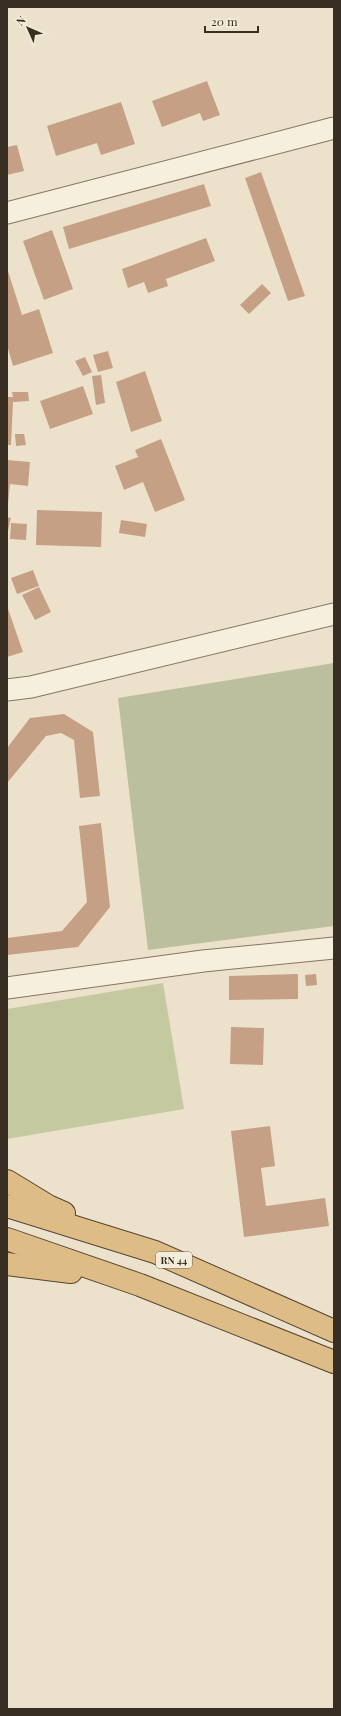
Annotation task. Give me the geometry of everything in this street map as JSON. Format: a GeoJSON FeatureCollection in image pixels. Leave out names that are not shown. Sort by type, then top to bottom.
{"type":"FeatureCollection","features":[{"type":"Feature","properties":{"kind":"highway"},"geometry":{"type":"LineString","coordinates":[[7,1181],[48,1206],[155,1252]]}},
{"type":"Feature","properties":{"kind":"highway","name":"RN 44"},"geometry":{"type":"LineString","coordinates":[[7,1206],[155,1252],[334,1331]]}},
{"type":"Feature","properties":{"kind":"highway"},"geometry":{"type":"LineString","coordinates":[[7,1239],[140,1285],[334,1362]]}},
{"type":"Feature","properties":{"kind":"highway"},"geometry":{"type":"LineString","coordinates":[[7,1264],[50,1268],[140,1285]]}},
{"type":"Feature","properties":{"kind":"street"},"geometry":{"type":"LineString","coordinates":[[7,213],[334,128]]}},
{"type":"Feature","properties":{"kind":"street"},"geometry":{"type":"LineString","coordinates":[[7,690],[31,687],[334,614]]}},
{"type":"Feature","properties":{"kind":"street"},"geometry":{"type":"LineString","coordinates":[[7,702],[31,687]]}},
{"type":"Feature","properties":{"kind":"street"},"geometry":{"type":"LineString","coordinates":[[7,988],[204,960],[334,948]]}},
{"type":"Feature","properties":{"kind":"green space"},"geometry":{"type":"Polygon","coordinates":[[[334,663],[334,926],[148,950],[118,698],[334,663]]]}},
{"type":"Feature","properties":{"kind":"green space"},"geometry":{"type":"Polygon","coordinates":[[[163,983],[184,1109],[7,1139],[7,1009],[163,983]]]}},
{"type":"Feature","properties":{"kind":"building"},"geometry":{"type":"Polygon","coordinates":[[[207,81],[220,115],[203,121],[200,113],[162,127],[152,101],[207,81]]]}},
{"type":"Feature","properties":{"kind":"building"},"geometry":{"type":"Polygon","coordinates":[[[121,102],[135,144],[101,155],[97,143],[56,156],[47,126],[121,102]]]}},
{"type":"Feature","properties":{"kind":"building"},"geometry":{"type":"Polygon","coordinates":[[[17,145],[24,171],[7,175],[7,147],[17,145]]]}},
{"type":"Feature","properties":{"kind":"building"},"geometry":{"type":"Polygon","coordinates":[[[261,172],[305,296],[288,301],[245,178],[261,172]]]}},
{"type":"Feature","properties":{"kind":"building"},"geometry":{"type":"Polygon","coordinates":[[[204,184],[211,206],[69,249],[63,227],[204,184]]]}},
{"type":"Feature","properties":{"kind":"building"},"geometry":{"type":"Polygon","coordinates":[[[52,230],[73,289],[44,300],[23,241],[52,230]]]}},
{"type":"Feature","properties":{"kind":"building"},"geometry":{"type":"Polygon","coordinates":[[[206,238],[215,261],[166,279],[168,286],[148,293],[144,282],[128,288],[122,269],[206,238]]]}},
{"type":"Feature","properties":{"kind":"building"},"geometry":{"type":"Polygon","coordinates":[[[7,268],[22,315],[39,309],[53,353],[13,366],[7,345],[7,268]]]}},
{"type":"Feature","properties":{"kind":"building"},"geometry":{"type":"Polygon","coordinates":[[[262,284],[271,293],[249,314],[240,305],[262,284]]]}},
{"type":"Feature","properties":{"kind":"building"},"geometry":{"type":"Polygon","coordinates":[[[108,351],[113,368],[98,372],[93,355],[108,351]]]}},
{"type":"Feature","properties":{"kind":"building"},"geometry":{"type":"Polygon","coordinates":[[[85,357],[92,372],[83,376],[75,361],[85,357]]]}},
{"type":"Feature","properties":{"kind":"building"},"geometry":{"type":"Polygon","coordinates":[[[145,371],[162,421],[131,432],[116,382],[145,371]]]}},
{"type":"Feature","properties":{"kind":"building"},"geometry":{"type":"Polygon","coordinates":[[[101,375],[105,403],[96,405],[92,376],[101,375]]]}},
{"type":"Feature","properties":{"kind":"building"},"geometry":{"type":"Polygon","coordinates":[[[83,386],[93,414],[50,429],[40,401],[83,386]]]}},
{"type":"Feature","properties":{"kind":"building"},"geometry":{"type":"Polygon","coordinates":[[[12,392],[28,392],[29,401],[13,402],[11,445],[7,445],[7,397],[13,397],[12,392]]]}},
{"type":"Feature","properties":{"kind":"building"},"geometry":{"type":"Polygon","coordinates":[[[15,434],[24,434],[26,445],[16,446],[15,434]]]}},
{"type":"Feature","properties":{"kind":"building"},"geometry":{"type":"Polygon","coordinates":[[[161,439],[185,500],[155,512],[143,482],[124,490],[115,466],[138,457],[135,450],[161,439]]]}},
{"type":"Feature","properties":{"kind":"building"},"geometry":{"type":"Polygon","coordinates":[[[7,460],[30,462],[28,486],[10,484],[8,504],[7,460]]]}},
{"type":"Feature","properties":{"kind":"building"},"geometry":{"type":"Polygon","coordinates":[[[37,510],[102,512],[101,547],[36,545],[37,510]]]}},
{"type":"Feature","properties":{"kind":"building"},"geometry":{"type":"Polygon","coordinates":[[[7,517],[11,518],[8,531],[7,531],[7,517]]]}},
{"type":"Feature","properties":{"kind":"building"},"geometry":{"type":"Polygon","coordinates":[[[121,520],[147,524],[145,537],[119,533],[121,520]]]}},
{"type":"Feature","properties":{"kind":"building"},"geometry":{"type":"Polygon","coordinates":[[[11,523],[27,524],[26,540],[10,539],[11,523]]]}},
{"type":"Feature","properties":{"kind":"building"},"geometry":{"type":"Polygon","coordinates":[[[33,570],[39,586],[17,594],[11,578],[33,570]]]}},
{"type":"Feature","properties":{"kind":"building"},"geometry":{"type":"Polygon","coordinates":[[[39,587],[51,612],[35,620],[22,595],[39,587]]]}},
{"type":"Feature","properties":{"kind":"building"},"geometry":{"type":"Polygon","coordinates":[[[7,606],[23,652],[7,657],[7,606]]]}},
{"type":"Feature","properties":{"kind":"building"},"geometry":{"type":"Polygon","coordinates":[[[64,714],[93,732],[100,796],[80,798],[74,740],[61,733],[46,736],[7,783],[7,748],[30,718],[64,714]]]}},
{"type":"Feature","properties":{"kind":"building"},"geometry":{"type":"Polygon","coordinates":[[[101,823],[110,907],[78,947],[7,955],[7,938],[62,931],[87,902],[79,826],[101,823]]]}},
{"type":"Feature","properties":{"kind":"building"},"geometry":{"type":"Polygon","coordinates":[[[298,974],[298,999],[229,1000],[229,976],[298,974]]]}},
{"type":"Feature","properties":{"kind":"building"},"geometry":{"type":"Polygon","coordinates":[[[316,974],[317,985],[306,986],[305,975],[316,974]]]}},
{"type":"Feature","properties":{"kind":"building"},"geometry":{"type":"Polygon","coordinates":[[[231,1027],[264,1028],[263,1065],[230,1064],[231,1027]]]}},
{"type":"Feature","properties":{"kind":"building"},"geometry":{"type":"Polygon","coordinates":[[[270,1126],[275,1166],[261,1168],[266,1206],[325,1198],[329,1226],[244,1237],[231,1131],[270,1126]]]}}]}
